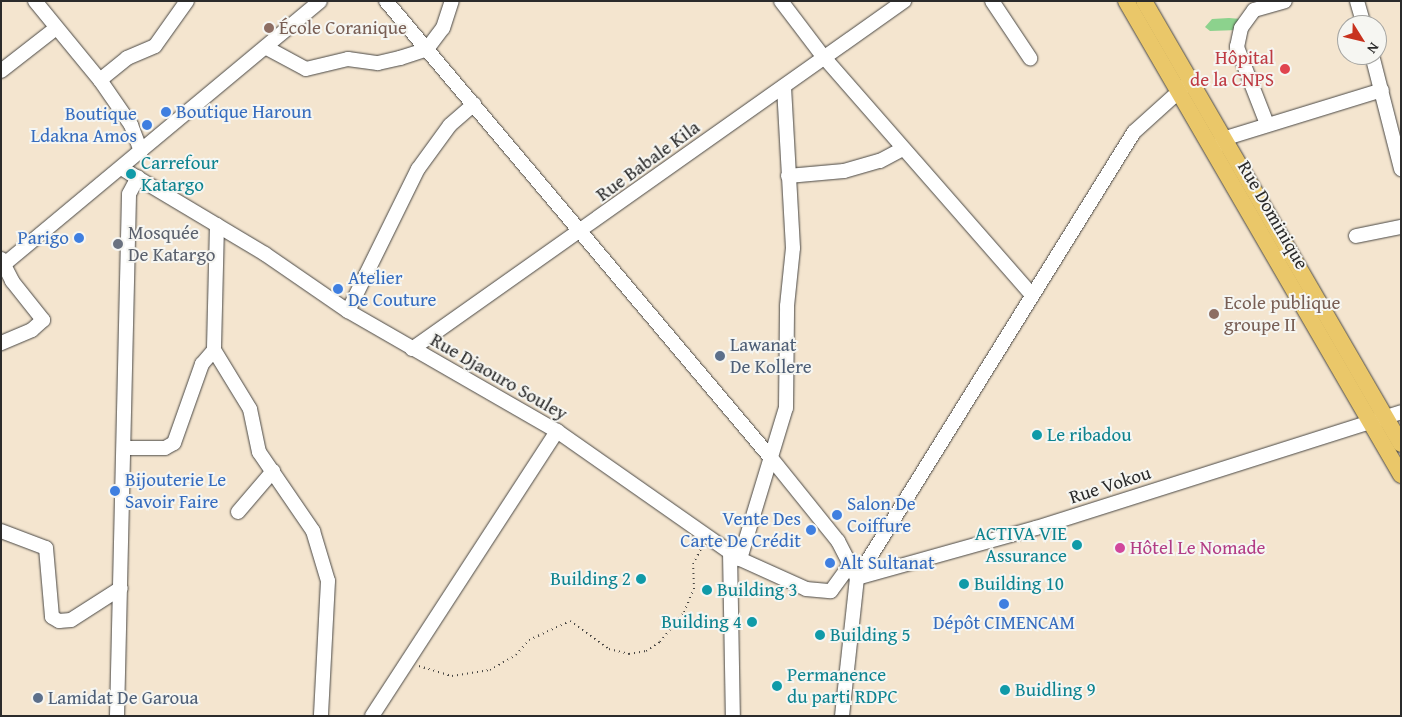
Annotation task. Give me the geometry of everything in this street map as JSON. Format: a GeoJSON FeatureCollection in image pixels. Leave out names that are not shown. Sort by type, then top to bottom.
{"type":"FeatureCollection","features":[{"type":"Feature","properties":{"kind":"main road","name":"Rue Dominique"},"geometry":{"type":"LineString","coordinates":[[1126,1],[1226,138],[1401,444]]}},
{"type":"Feature","properties":{"kind":"main road","name":"Rue Dominique"},"geometry":{"type":"LineString","coordinates":[[1144,1],[1186,85],[1212,150],[1387,418],[1401,475]]}},
{"type":"Feature","properties":{"kind":"street"},"geometry":{"type":"LineString","coordinates":[[35,1],[100,80],[130,125],[141,151]]}},
{"type":"Feature","properties":{"kind":"street"},"geometry":{"type":"LineString","coordinates":[[100,80],[127,58],[155,46],[187,1]]}},
{"type":"Feature","properties":{"kind":"street"},"geometry":{"type":"LineString","coordinates":[[1,343],[32,330],[43,320],[12,281],[2,263],[123,169],[141,151],[267,48],[320,1]]}},
{"type":"Feature","properties":{"kind":"street"},"geometry":{"type":"LineString","coordinates":[[386,1],[474,104],[580,234],[771,458],[838,541],[857,578]]}},
{"type":"Feature","properties":{"kind":"street"},"geometry":{"type":"LineString","coordinates":[[267,48],[306,69],[348,60],[378,63],[427,48],[442,28],[452,1]]}},
{"type":"Feature","properties":{"kind":"street"},"geometry":{"type":"LineString","coordinates":[[781,1],[822,55],[1032,295]]}},
{"type":"Feature","properties":{"kind":"street","name":"Rue Babale Kila"},"geometry":{"type":"LineString","coordinates":[[412,349],[580,234],[784,86],[822,55],[904,1]]}},
{"type":"Feature","properties":{"kind":"street"},"geometry":{"type":"LineString","coordinates":[[992,1],[1030,58]]}},
{"type":"Feature","properties":{"kind":"street"},"geometry":{"type":"LineString","coordinates":[[1357,1],[1361,15]]}},
{"type":"Feature","properties":{"kind":"street"},"geometry":{"type":"LineString","coordinates":[[1268,124],[1237,47],[1242,28],[1254,10],[1280,2]]}},
{"type":"Feature","properties":{"kind":"street"},"geometry":{"type":"LineString","coordinates":[[1,71],[56,28]]}},
{"type":"Feature","properties":{"kind":"street"},"geometry":{"type":"LineString","coordinates":[[1375,65],[1401,169]]}},
{"type":"Feature","properties":{"kind":"street"},"geometry":{"type":"LineString","coordinates":[[842,716],[857,578],[1134,132],[1186,85]]}},
{"type":"Feature","properties":{"kind":"street"},"geometry":{"type":"LineString","coordinates":[[733,716],[735,556],[771,458],[786,408],[787,306],[793,248],[784,86]]}},
{"type":"Feature","properties":{"kind":"street"},"geometry":{"type":"LineString","coordinates":[[1212,150],[1226,138],[1382,90]]}},
{"type":"Feature","properties":{"kind":"street"},"geometry":{"type":"LineString","coordinates":[[348,311],[418,168],[450,125],[474,104]]}},
{"type":"Feature","properties":{"kind":"street"},"geometry":{"type":"LineString","coordinates":[[788,176],[844,171],[880,161],[903,149]]}},
{"type":"Feature","properties":{"kind":"street","name":"Rue Djaouro Souley"},"geometry":{"type":"LineString","coordinates":[[123,169],[217,225],[348,311],[557,431],[709,534],[735,556],[806,589],[831,591],[850,565]]}},
{"type":"Feature","properties":{"kind":"street"},"geometry":{"type":"LineString","coordinates":[[117,716],[125,448],[129,194],[138,177]]}},
{"type":"Feature","properties":{"kind":"street"},"geometry":{"type":"LineString","coordinates":[[217,225],[214,350],[250,409],[259,452],[313,532],[328,581],[321,716]]}},
{"type":"Feature","properties":{"kind":"street"},"geometry":{"type":"LineString","coordinates":[[1356,236],[1401,227]]}},
{"type":"Feature","properties":{"kind":"street"},"geometry":{"type":"LineString","coordinates":[[125,448],[165,448],[174,443],[202,364],[214,350]]}},
{"type":"Feature","properties":{"kind":"street","name":"Rue Vokou"},"geometry":{"type":"LineString","coordinates":[[857,578],[1036,528],[1387,418]]}},
{"type":"Feature","properties":{"kind":"street"},"geometry":{"type":"LineString","coordinates":[[372,716],[557,431]]}},
{"type":"Feature","properties":{"kind":"street"},"geometry":{"type":"LineString","coordinates":[[238,512],[273,471]]}},
{"type":"Feature","properties":{"kind":"street"},"geometry":{"type":"LineString","coordinates":[[1,531],[46,548],[52,617],[59,620],[71,620],[121,588]]}},
{"type":"Feature","properties":{"kind":"path"},"geometry":{"type":"LineString","coordinates":[[406,662],[443,674],[482,672],[506,662],[529,640],[570,621],[609,649],[629,654],[646,651],[660,642],[684,612],[694,589],[693,564],[709,534]]}},
{"type":"Feature","properties":{"kind":"green space"},"geometry":{"type":"Polygon","coordinates":[[[1212,19],[1241,19],[1238,30],[1210,31],[1205,27],[1212,19]]]}},
{"type":"Feature","properties":{"kind":"place","name":"École Coranique"},"geometry":{"type":"Point","coordinates":[269,28]}},
{"type":"Feature","properties":{"kind":"place","name":"Hôpital de la CNPS"},"geometry":{"type":"Point","coordinates":[1285,69]}},
{"type":"Feature","properties":{"kind":"place","name":"Boutique Haroun"},"geometry":{"type":"Point","coordinates":[166,112]}},
{"type":"Feature","properties":{"kind":"place","name":"Boutique Ldakna Amos"},"geometry":{"type":"Point","coordinates":[147,125]}},
{"type":"Feature","properties":{"kind":"place","name":"Carrefour Katargo"},"geometry":{"type":"Point","coordinates":[131,174]}},
{"type":"Feature","properties":{"kind":"place","name":"Parigo"},"geometry":{"type":"Point","coordinates":[79,238]}},
{"type":"Feature","properties":{"kind":"place","name":"Mosquée De Katargo"},"geometry":{"type":"Point","coordinates":[118,244]}},
{"type":"Feature","properties":{"kind":"place","name":"Atelier De Couture"},"geometry":{"type":"Point","coordinates":[338,289]}},
{"type":"Feature","properties":{"kind":"place","name":"Ecole publique groupe II"},"geometry":{"type":"Point","coordinates":[1214,314]}},
{"type":"Feature","properties":{"kind":"place","name":"Lawanat De Kollere"},"geometry":{"type":"Point","coordinates":[720,356]}},
{"type":"Feature","properties":{"kind":"place","name":"Le ribadou"},"geometry":{"type":"Point","coordinates":[1037,435]}},
{"type":"Feature","properties":{"kind":"place","name":"Bijouterie Le Savoir Faire"},"geometry":{"type":"Point","coordinates":[115,491]}},
{"type":"Feature","properties":{"kind":"place","name":"Salon De Coiffure"},"geometry":{"type":"Point","coordinates":[837,515]}},
{"type":"Feature","properties":{"kind":"place","name":"Vente Des Carte De Crédit"},"geometry":{"type":"Point","coordinates":[811,530]}},
{"type":"Feature","properties":{"kind":"place","name":"ACTIVA VIE Assurance"},"geometry":{"type":"Point","coordinates":[1077,545]}},
{"type":"Feature","properties":{"kind":"place","name":"Hôtel Le Nomade"},"geometry":{"type":"Point","coordinates":[1120,548]}},
{"type":"Feature","properties":{"kind":"place","name":"Alt Sultanat"},"geometry":{"type":"Point","coordinates":[830,563]}},
{"type":"Feature","properties":{"kind":"place","name":"Building 2"},"geometry":{"type":"Point","coordinates":[641,579]}},
{"type":"Feature","properties":{"kind":"place","name":"Building 10"},"geometry":{"type":"Point","coordinates":[964,584]}},
{"type":"Feature","properties":{"kind":"place","name":"Building 3"},"geometry":{"type":"Point","coordinates":[707,590]}},
{"type":"Feature","properties":{"kind":"place","name":"Dépôt CIMENCAM"},"geometry":{"type":"Point","coordinates":[1004,604]}},
{"type":"Feature","properties":{"kind":"place","name":"Building 4"},"geometry":{"type":"Point","coordinates":[752,622]}},
{"type":"Feature","properties":{"kind":"place","name":"Building 5"},"geometry":{"type":"Point","coordinates":[820,635]}},
{"type":"Feature","properties":{"kind":"place","name":"Permanence du parti RDPC"},"geometry":{"type":"Point","coordinates":[777,686]}},
{"type":"Feature","properties":{"kind":"place","name":"Buidling 9"},"geometry":{"type":"Point","coordinates":[1005,690]}},
{"type":"Feature","properties":{"kind":"place","name":"Lamidat De Garoua"},"geometry":{"type":"Point","coordinates":[38,698]}}]}
